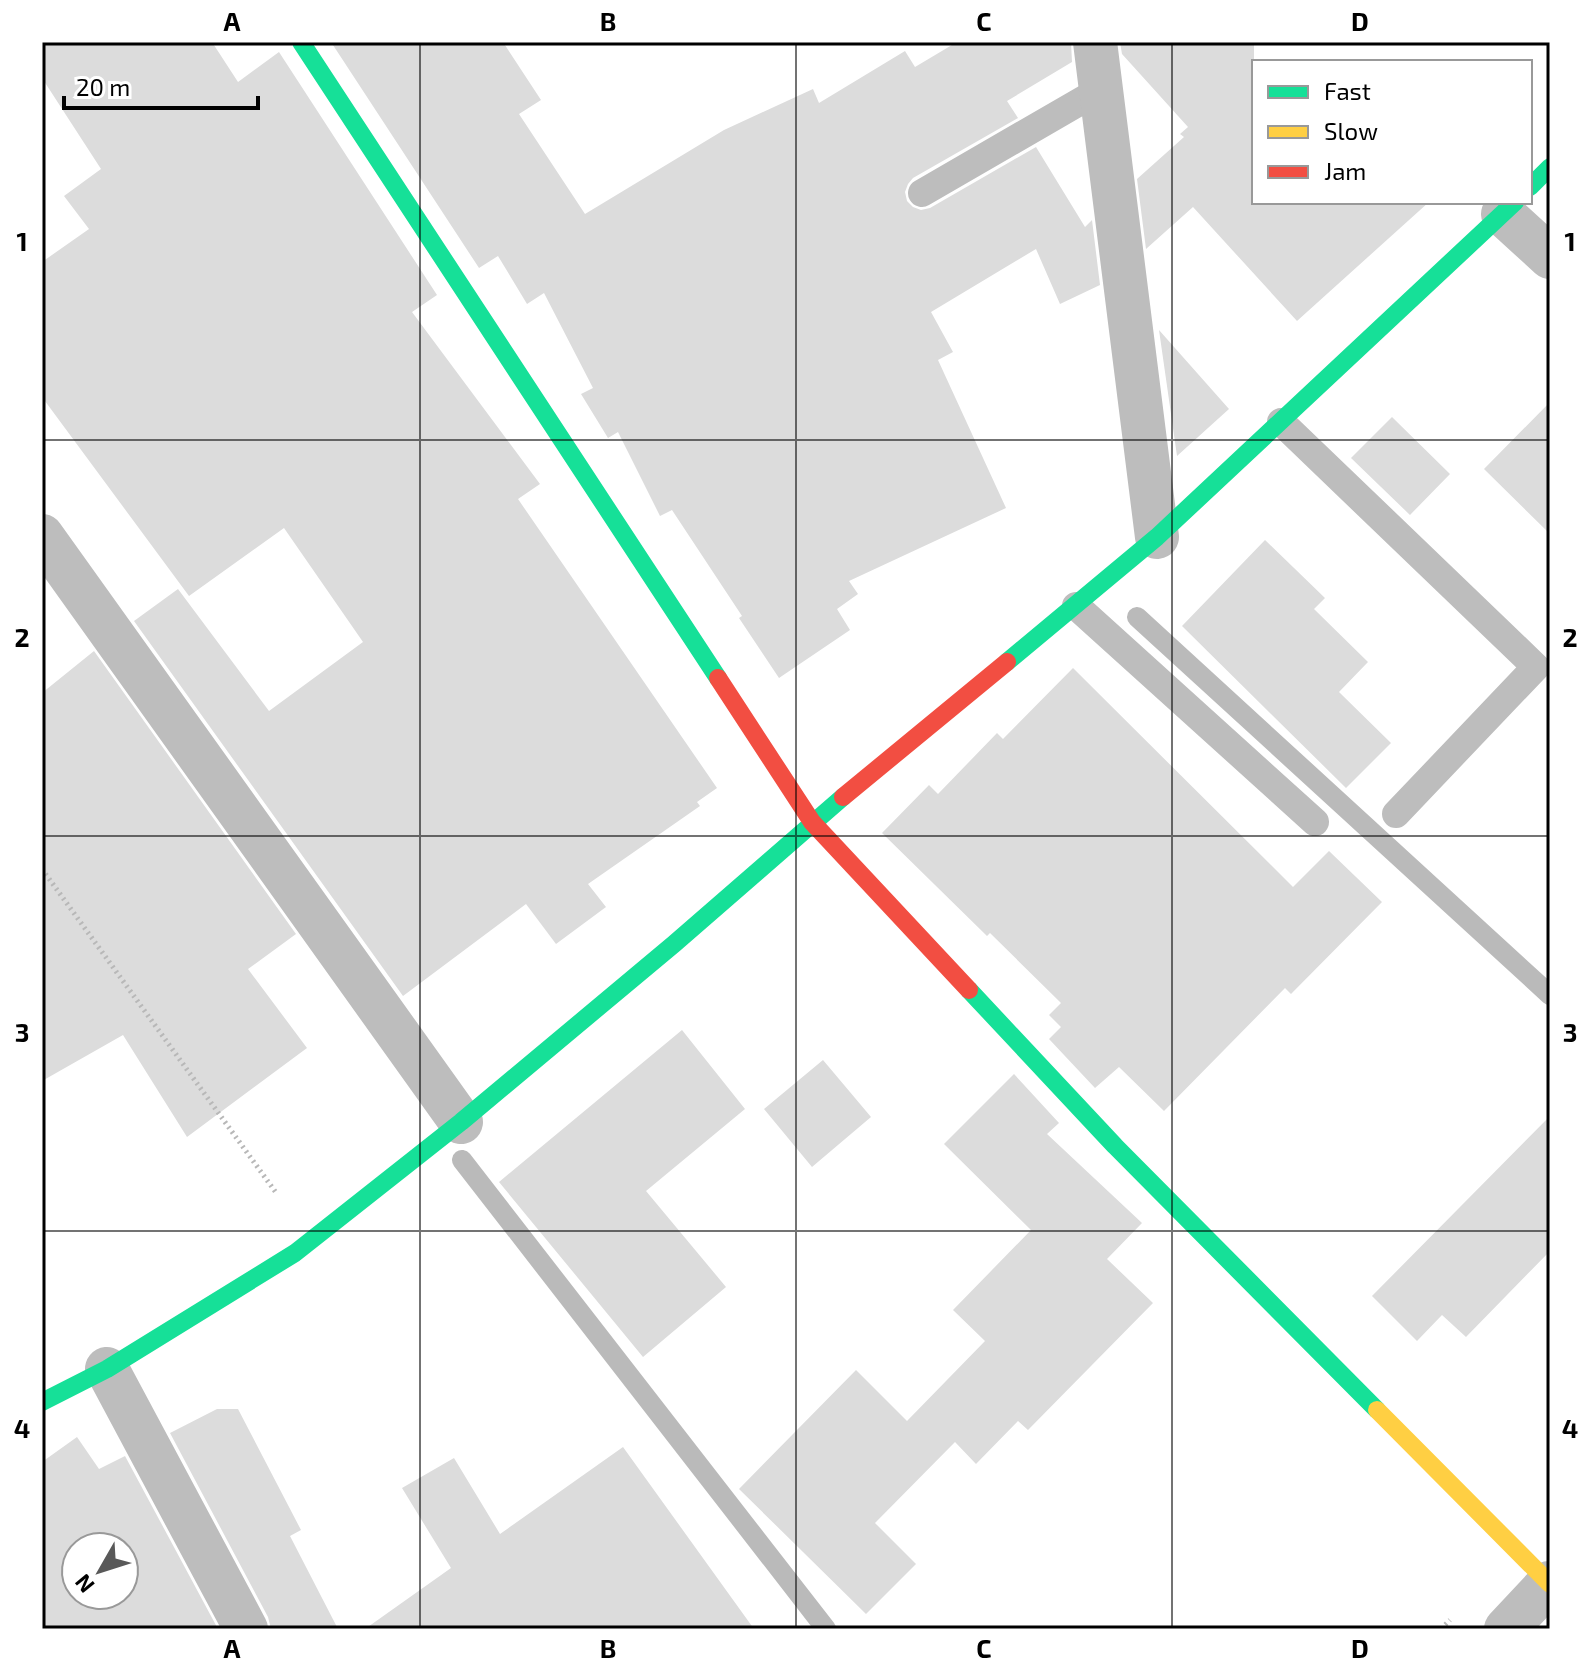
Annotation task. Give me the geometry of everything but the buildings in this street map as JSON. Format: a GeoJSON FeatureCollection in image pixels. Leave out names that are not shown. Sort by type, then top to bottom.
{"type":"FeatureCollection","features":[{"type":"Feature","properties":{"kind":"street"},"geometry":{"type":"LineString","coordinates":[[301,42],[812,822],[1115,1146],[1550,1583],[1506,1629]]}},
{"type":"Feature","properties":{"kind":"street"},"geometry":{"type":"LineString","coordinates":[[1095,42],[1157,537]]}},
{"type":"Feature","properties":{"kind":"street"},"geometry":{"type":"LineString","coordinates":[[1532,185],[1550,167]]}},
{"type":"Feature","properties":{"kind":"street"},"geometry":{"type":"LineString","coordinates":[[42,1402],[107,1369],[282,1261],[461,1122],[674,944],[812,822],[1157,537],[1513,204]]}},
{"type":"Feature","properties":{"kind":"street"},"geometry":{"type":"LineString","coordinates":[[1518,204],[1550,257]]}},
{"type":"Feature","properties":{"kind":"street"},"geometry":{"type":"LineString","coordinates":[[42,536],[461,1122]]}},
{"type":"Feature","properties":{"kind":"street"},"geometry":{"type":"LineString","coordinates":[[107,1369],[246,1629]]}},
{"type":"Feature","properties":{"kind":"lane"},"geometry":{"type":"LineString","coordinates":[[922,193],[1100,90]]}},
{"type":"Feature","properties":{"kind":"lane"},"geometry":{"type":"LineString","coordinates":[[1281,422],[1536,667],[1396,814]]}},
{"type":"Feature","properties":{"kind":"lane"},"geometry":{"type":"LineString","coordinates":[[1076,606],[1315,822]]}},
{"type":"Feature","properties":{"kind":"path"},"geometry":{"type":"LineString","coordinates":[[42,869],[311,1240]]}},
{"type":"Feature","properties":{"kind":"waterway"},"geometry":{"type":"LineString","coordinates":[[1137,617],[1550,995]]}},
{"type":"Feature","properties":{"kind":"waterway"},"geometry":{"type":"LineString","coordinates":[[462,1160],[826,1629]]}},
{"type":"Feature","properties":{"kind":"traffic: fast"},"geometry":{"type":"LineString","coordinates":[[301,42],[718,678]]}},
{"type":"Feature","properties":{"kind":"traffic: fast"},"geometry":{"type":"LineString","coordinates":[[1532,185],[1550,167]]}},
{"type":"Feature","properties":{"kind":"traffic: fast"},"geometry":{"type":"LineString","coordinates":[[1007,662],[1157,537],[1513,204]]}},
{"type":"Feature","properties":{"kind":"traffic: fast"},"geometry":{"type":"LineString","coordinates":[[42,1402],[107,1369],[295,1253],[461,1122],[674,944],[843,797]]}},
{"type":"Feature","properties":{"kind":"traffic: fast"},"geometry":{"type":"LineString","coordinates":[[969,990],[1115,1146],[1377,1410]]}},
{"type":"Feature","properties":{"kind":"traffic: slow"},"geometry":{"type":"LineString","coordinates":[[1377,1410],[1550,1584]]}},
{"type":"Feature","properties":{"kind":"traffic: jam"},"geometry":{"type":"LineString","coordinates":[[843,797],[1007,662]]}},
{"type":"Feature","properties":{"kind":"traffic: jam"},"geometry":{"type":"LineString","coordinates":[[718,678],[812,822],[969,990]]}}]}
